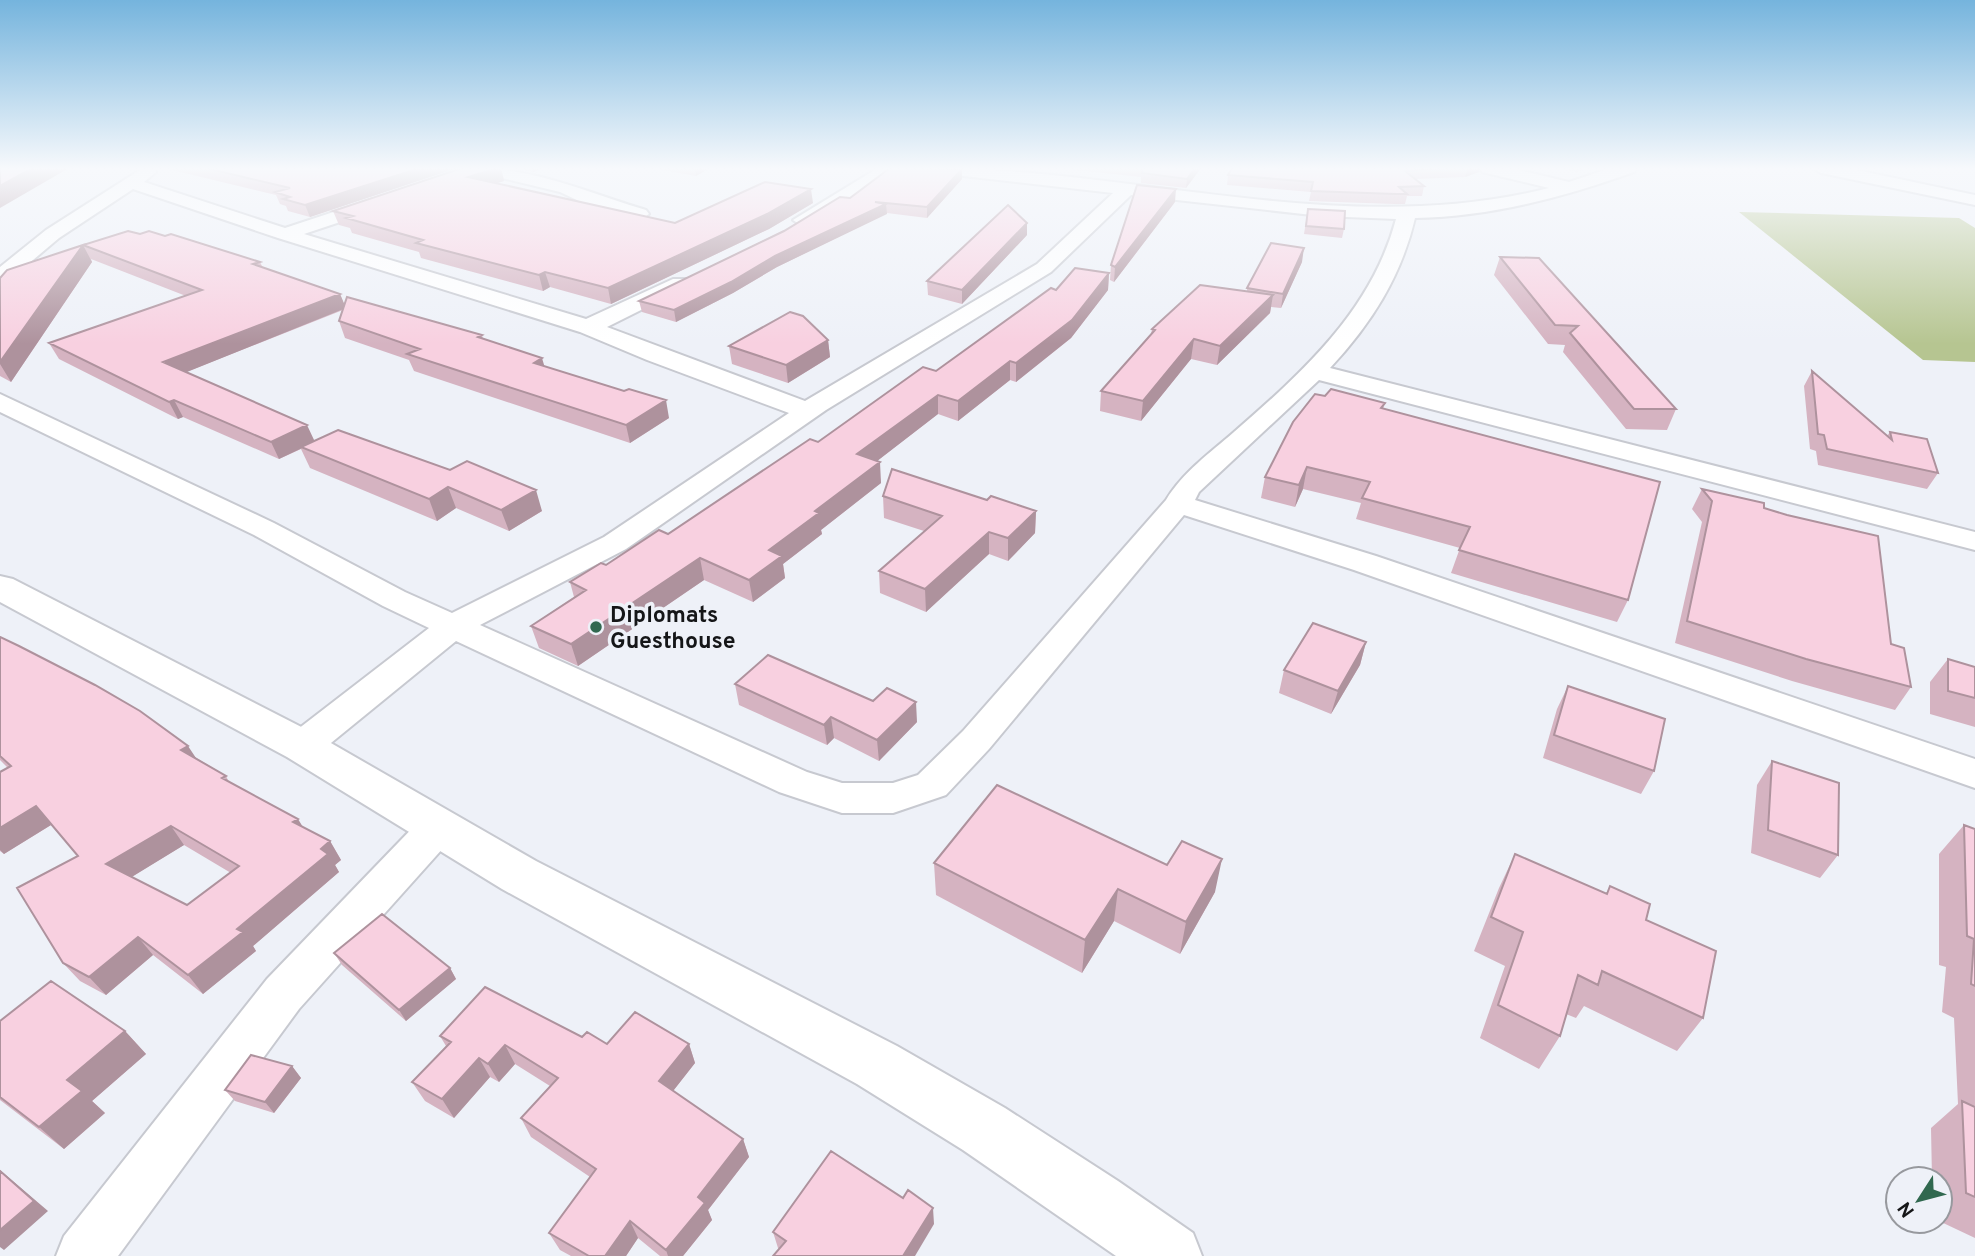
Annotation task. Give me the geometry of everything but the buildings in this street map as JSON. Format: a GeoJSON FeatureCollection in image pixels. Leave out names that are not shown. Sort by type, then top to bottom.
{"type":"FeatureCollection","features":[{"type":"Feature","properties":{"kind":"street"},"geometry":{"type":"LineString","coordinates":[[0,278],[15,262],[61,227]]}},
{"type":"Feature","properties":{"kind":"street"},"geometry":{"type":"LineString","coordinates":[[263,227],[588,327],[655,355],[808,411]]}},
{"type":"Feature","properties":{"kind":"street"},"geometry":{"type":"LineString","coordinates":[[285,234],[307,227]]}},
{"type":"Feature","properties":{"kind":"street"},"geometry":{"type":"LineString","coordinates":[[789,229],[793,227]]}},
{"type":"Feature","properties":{"kind":"street"},"geometry":{"type":"LineString","coordinates":[[302,747],[454,625],[615,543],[808,411],[1044,268],[1087,227]]}},
{"type":"Feature","properties":{"kind":"street"},"geometry":{"type":"LineString","coordinates":[[0,402],[323,558],[394,599],[793,782],[842,798],[893,798],[932,785],[976,740],[1178,504],[1188,487],[1343,340],[1370,304],[1394,260],[1403,227]]}},
{"type":"Feature","properties":{"kind":"street"},"geometry":{"type":"LineString","coordinates":[[588,327],[696,276]]}},
{"type":"Feature","properties":{"kind":"street"},"geometry":{"type":"LineString","coordinates":[[1312,372],[1975,541]]}},
{"type":"Feature","properties":{"kind":"street"},"geometry":{"type":"LineString","coordinates":[[1178,504],[1365,563],[1975,774]]}},
{"type":"Feature","properties":{"kind":"street"},"geometry":{"type":"LineString","coordinates":[[0,587],[302,747],[519,875],[889,1072],[984,1129],[1170,1256]]}},
{"type":"Feature","properties":{"kind":"street"},"geometry":{"type":"LineString","coordinates":[[84,1256],[283,994],[439,826]]}},
{"type":"Feature","properties":{"kind":"green space"},"geometry":{"type":"Polygon","coordinates":[[[1757,227],[1975,228],[1975,362],[1923,360],[1757,227]]]}},
{"type":"Feature","properties":{"kind":"place","name":"Diplomats Guesthouse"},"geometry":{"type":"Point","coordinates":[596,627]}}]}
